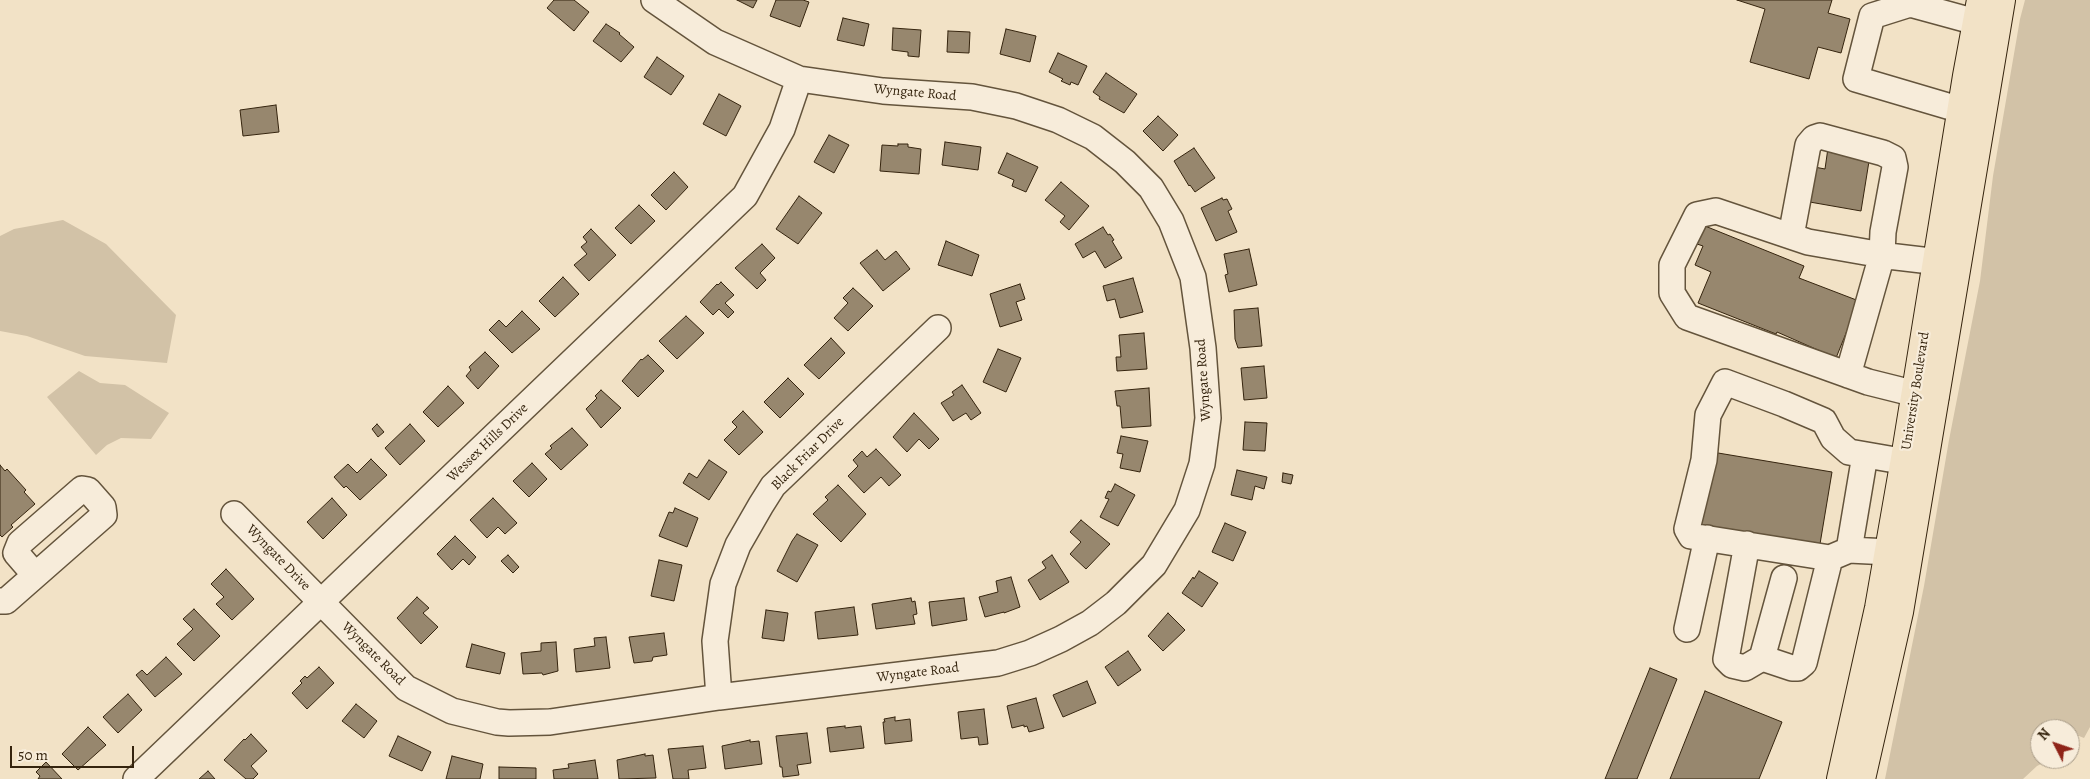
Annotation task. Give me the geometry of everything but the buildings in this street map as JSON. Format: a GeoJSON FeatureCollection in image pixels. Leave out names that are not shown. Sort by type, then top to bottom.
{"type":"FeatureCollection","features":[{"type":"Feature","properties":{"kind":"main road","name":"University Boulevard"},"geometry":{"type":"LineString","coordinates":[[1861,779],[1891,646],[1899,554],[1947,262],[2001,0]]}},
{"type":"Feature","properties":{"kind":"main road","name":"University Boulevard"},"geometry":{"type":"LineString","coordinates":[[1947,262],[1961,110],[1978,11]]}},
{"type":"Feature","properties":{"kind":"main road","name":"University Boulevard"},"geometry":{"type":"LineString","coordinates":[[1841,779],[1878,608],[1899,554]]}},
{"type":"Feature","properties":{"kind":"street","name":"Wyngate Road"},"geometry":{"type":"LineString","coordinates":[[322,603],[406,688],[452,711],[497,722],[550,722],[719,697],[998,663],[1030,653],[1090,623],[1116,603],[1154,565],[1187,510],[1202,464],[1208,418],[1204,357],[1193,277],[1170,221],[1151,188],[1125,162],[1093,137],[1058,120],[1016,106],[972,97],[882,91],[799,79],[715,42],[654,0]]}},
{"type":"Feature","properties":{"kind":"street"},"geometry":{"type":"LineString","coordinates":[[1961,110],[1856,79],[1872,16],[1910,4],[1978,11]]}},
{"type":"Feature","properties":{"kind":"street","name":"Wessex Hills Drive"},"geometry":{"type":"LineString","coordinates":[[136,779],[745,196],[782,129],[799,79]]}},
{"type":"Feature","properties":{"kind":"street"},"geometry":{"type":"LineString","coordinates":[[1791,236],[1808,145],[1814,138],[1820,136],[1883,153],[1893,158],[1895,167],[1883,232],[1882,255],[1848,375]]}},
{"type":"Feature","properties":{"kind":"street"},"geometry":{"type":"LineString","coordinates":[[1926,395],[1848,375],[1687,316],[1672,293],[1672,265],[1697,214],[1716,211],[1808,242],[1882,255],[1947,262]]}},
{"type":"Feature","properties":{"kind":"street","name":"Black Friar Drive"},"geometry":{"type":"LineString","coordinates":[[719,697],[715,641],[722,584],[738,545],[756,513],[774,486],[938,328]]}},
{"type":"Feature","properties":{"kind":"street"},"geometry":{"type":"LineString","coordinates":[[1899,554],[1840,554],[1747,544],[1691,536],[1687,529],[1704,460],[1708,415],[1725,382],[1824,421],[1833,438],[1849,452],[1915,463]]}},
{"type":"Feature","properties":{"kind":"street"},"geometry":{"type":"LineString","coordinates":[[1762,658],[1792,668],[1798,668],[1804,663],[1840,554],[1865,455]]}},
{"type":"Feature","properties":{"kind":"street"},"geometry":{"type":"LineString","coordinates":[[0,601],[6,600],[35,575],[104,515],[103,507],[88,490],[82,489],[20,543],[16,553],[35,575]]}},
{"type":"Feature","properties":{"kind":"street","name":"Wyngate Drive"},"geometry":{"type":"LineString","coordinates":[[234,514],[322,603]]}},
{"type":"Feature","properties":{"kind":"street"},"geometry":{"type":"LineString","coordinates":[[1687,629],[1706,538]]}},
{"type":"Feature","properties":{"kind":"street"},"geometry":{"type":"LineString","coordinates":[[1747,544],[1726,658],[1732,665],[1745,668],[1762,658],[1784,578]]}},
{"type":"Feature","properties":{"kind":"shaded area"},"geometry":{"type":"Polygon","coordinates":[[[2025,0],[2090,0],[2090,727],[2084,738],[2080,736],[2080,719],[2030,719],[2030,769],[2034,769],[2023,779],[1885,779],[1924,586],[1949,440],[1980,281],[1993,176],[2020,19],[2025,0]]]}},
{"type":"Feature","properties":{"kind":"shaded area"},"geometry":{"type":"Polygon","coordinates":[[[63,220],[106,244],[176,315],[167,363],[85,356],[27,336],[0,331],[0,236],[14,229],[63,220]]]}},
{"type":"Feature","properties":{"kind":"shaded area"},"geometry":{"type":"Polygon","coordinates":[[[79,371],[100,383],[125,385],[169,413],[151,439],[121,438],[107,445],[96,455],[47,397],[79,371]]]}}]}
